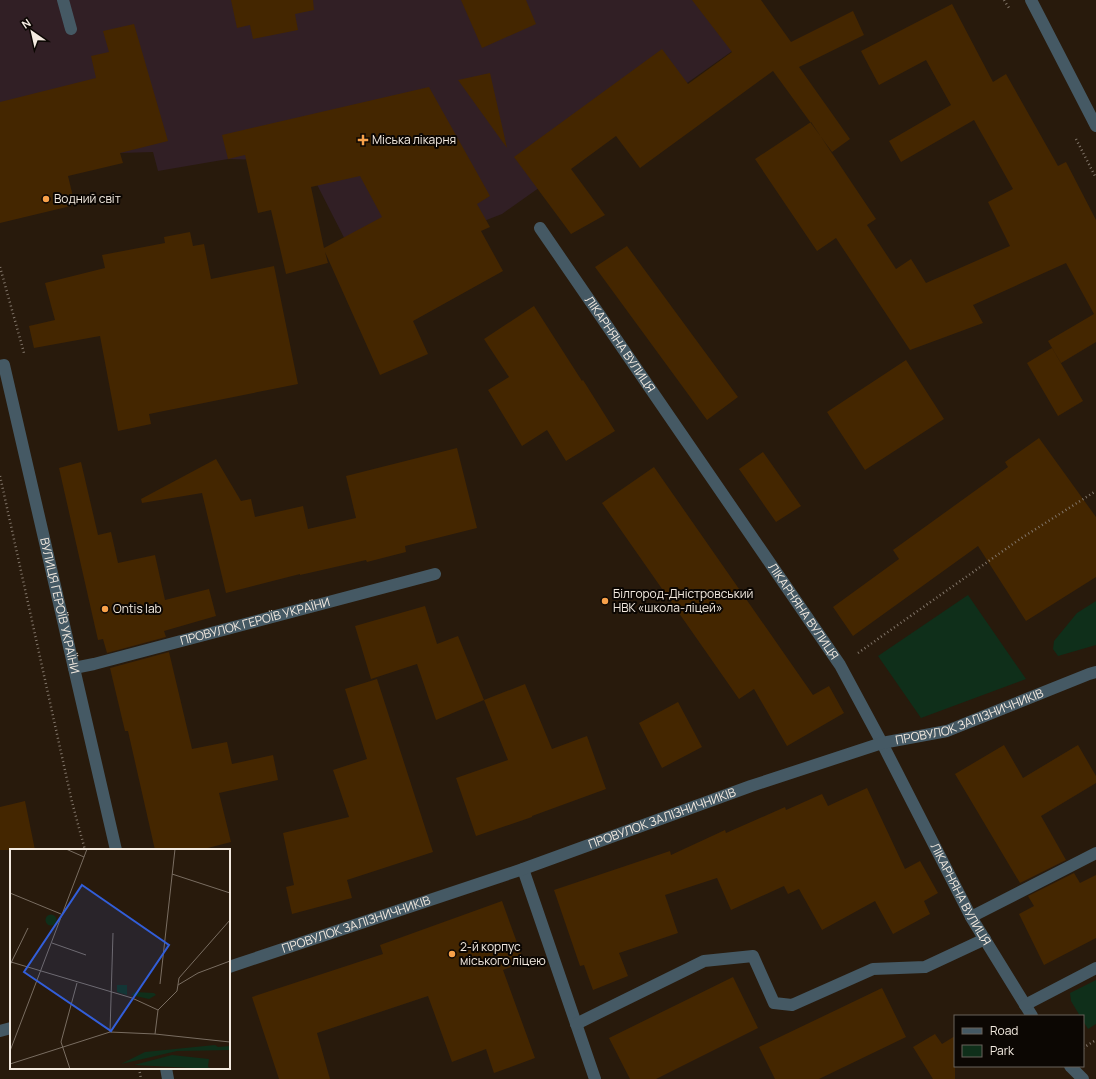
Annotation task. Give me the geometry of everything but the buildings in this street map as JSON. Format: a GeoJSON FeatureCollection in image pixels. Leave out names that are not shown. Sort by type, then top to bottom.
{"type":"FeatureCollection","features":[{"type":"Feature","properties":{"kind":"street"},"geometry":{"type":"LineString","coordinates":[[63,0],[70,29]]}},
{"type":"Feature","properties":{"kind":"street"},"geometry":{"type":"LineString","coordinates":[[1031,0],[1096,126]]}},
{"type":"Feature","properties":{"kind":"street","name":"ЛІКАРНЯНА ВУЛИЦЯ"},"geometry":{"type":"LineString","coordinates":[[540,228],[840,665],[882,743],[971,917],[1031,1015]]}},
{"type":"Feature","properties":{"kind":"street","name":"ВУЛИЦЯ ГЕРОЇВ УКРАЇНИ"},"geometry":{"type":"LineString","coordinates":[[0,366],[4,365],[116,849]]}},
{"type":"Feature","properties":{"kind":"street","name":"ПРОВУЛОК ГЕРОЇВ УКРАЇНИ"},"geometry":{"type":"LineString","coordinates":[[74,668],[435,574]]}},
{"type":"Feature","properties":{"kind":"street","name":"ПРОВУЛОК ЗАЛІЗНИЧНИКІВ"},"geometry":{"type":"LineString","coordinates":[[230,967],[523,869],[751,786],[882,743],[947,731],[1096,672]]}},
{"type":"Feature","properties":{"kind":"street"},"geometry":{"type":"LineString","coordinates":[[971,917],[1096,853]]}},
{"type":"Feature","properties":{"kind":"street"},"geometry":{"type":"LineString","coordinates":[[523,869],[595,1079]]}},
{"type":"Feature","properties":{"kind":"street"},"geometry":{"type":"LineString","coordinates":[[576,1024],[704,961],[753,956],[774,1002],[792,1005],[872,969],[925,967],[985,939]]}},
{"type":"Feature","properties":{"kind":"street"},"geometry":{"type":"LineString","coordinates":[[1025,1005],[1096,968]]}},
{"type":"Feature","properties":{"kind":"street"},"geometry":{"type":"LineString","coordinates":[[0,1031],[10,1028]]}},
{"type":"Feature","properties":{"kind":"street"},"geometry":{"type":"LineString","coordinates":[[1071,1067],[1083,1079]]}},
{"type":"Feature","properties":{"kind":"street"},"geometry":{"type":"LineString","coordinates":[[166,1069],[168,1079]]}},
{"type":"Feature","properties":{"kind":"path"},"geometry":{"type":"LineString","coordinates":[[0,476],[72,802],[85,849]]}},
{"type":"Feature","properties":{"kind":"path"},"geometry":{"type":"LineString","coordinates":[[840,665],[1020,539],[1096,491]]}},
{"type":"Feature","properties":{"kind":"path"},"geometry":{"type":"LineString","coordinates":[[1084,1048],[1096,1040]]}},
{"type":"Feature","properties":{"kind":"path"},"geometry":{"type":"LineString","coordinates":[[139,1069],[142,1079]]}},
{"type":"Feature","properties":{"kind":"shaded area","name":"Міська лікарня"},"geometry":{"type":"Polygon","coordinates":[[[0,0],[725,0],[752,37],[502,214],[360,269],[305,161],[228,159],[158,171],[153,152],[120,153],[0,127],[0,0]]]}},
{"type":"Feature","properties":{"kind":"green space"},"geometry":{"type":"Polygon","coordinates":[[[968,595],[1026,679],[921,718],[878,656],[968,595]]]}},
{"type":"Feature","properties":{"kind":"green space"},"geometry":{"type":"Polygon","coordinates":[[[1096,601],[1096,645],[1058,656],[1053,649],[1054,641],[1077,613],[1096,601]]]}},
{"type":"Feature","properties":{"kind":"green space"},"geometry":{"type":"Polygon","coordinates":[[[1096,980],[1096,1024],[1088,1029],[1084,1023],[1084,1015],[1079,1015],[1071,1001],[1070,993],[1096,980]]]}},
{"type":"Feature","properties":{"kind":"place","name":"Міська лікарня"},"geometry":{"type":"Point","coordinates":[363,140]}},
{"type":"Feature","properties":{"kind":"place","name":"Водний світ"},"geometry":{"type":"Point","coordinates":[46,199]}},
{"type":"Feature","properties":{"kind":"place","name":"Білгород-Дністровський НВК «школа-ліцей»"},"geometry":{"type":"Point","coordinates":[605,601]}},
{"type":"Feature","properties":{"kind":"place","name":"Ontis lab"},"geometry":{"type":"Point","coordinates":[105,609]}},
{"type":"Feature","properties":{"kind":"place","name":"2-й корпус міського ліцею"},"geometry":{"type":"Point","coordinates":[452,954]}}]}
